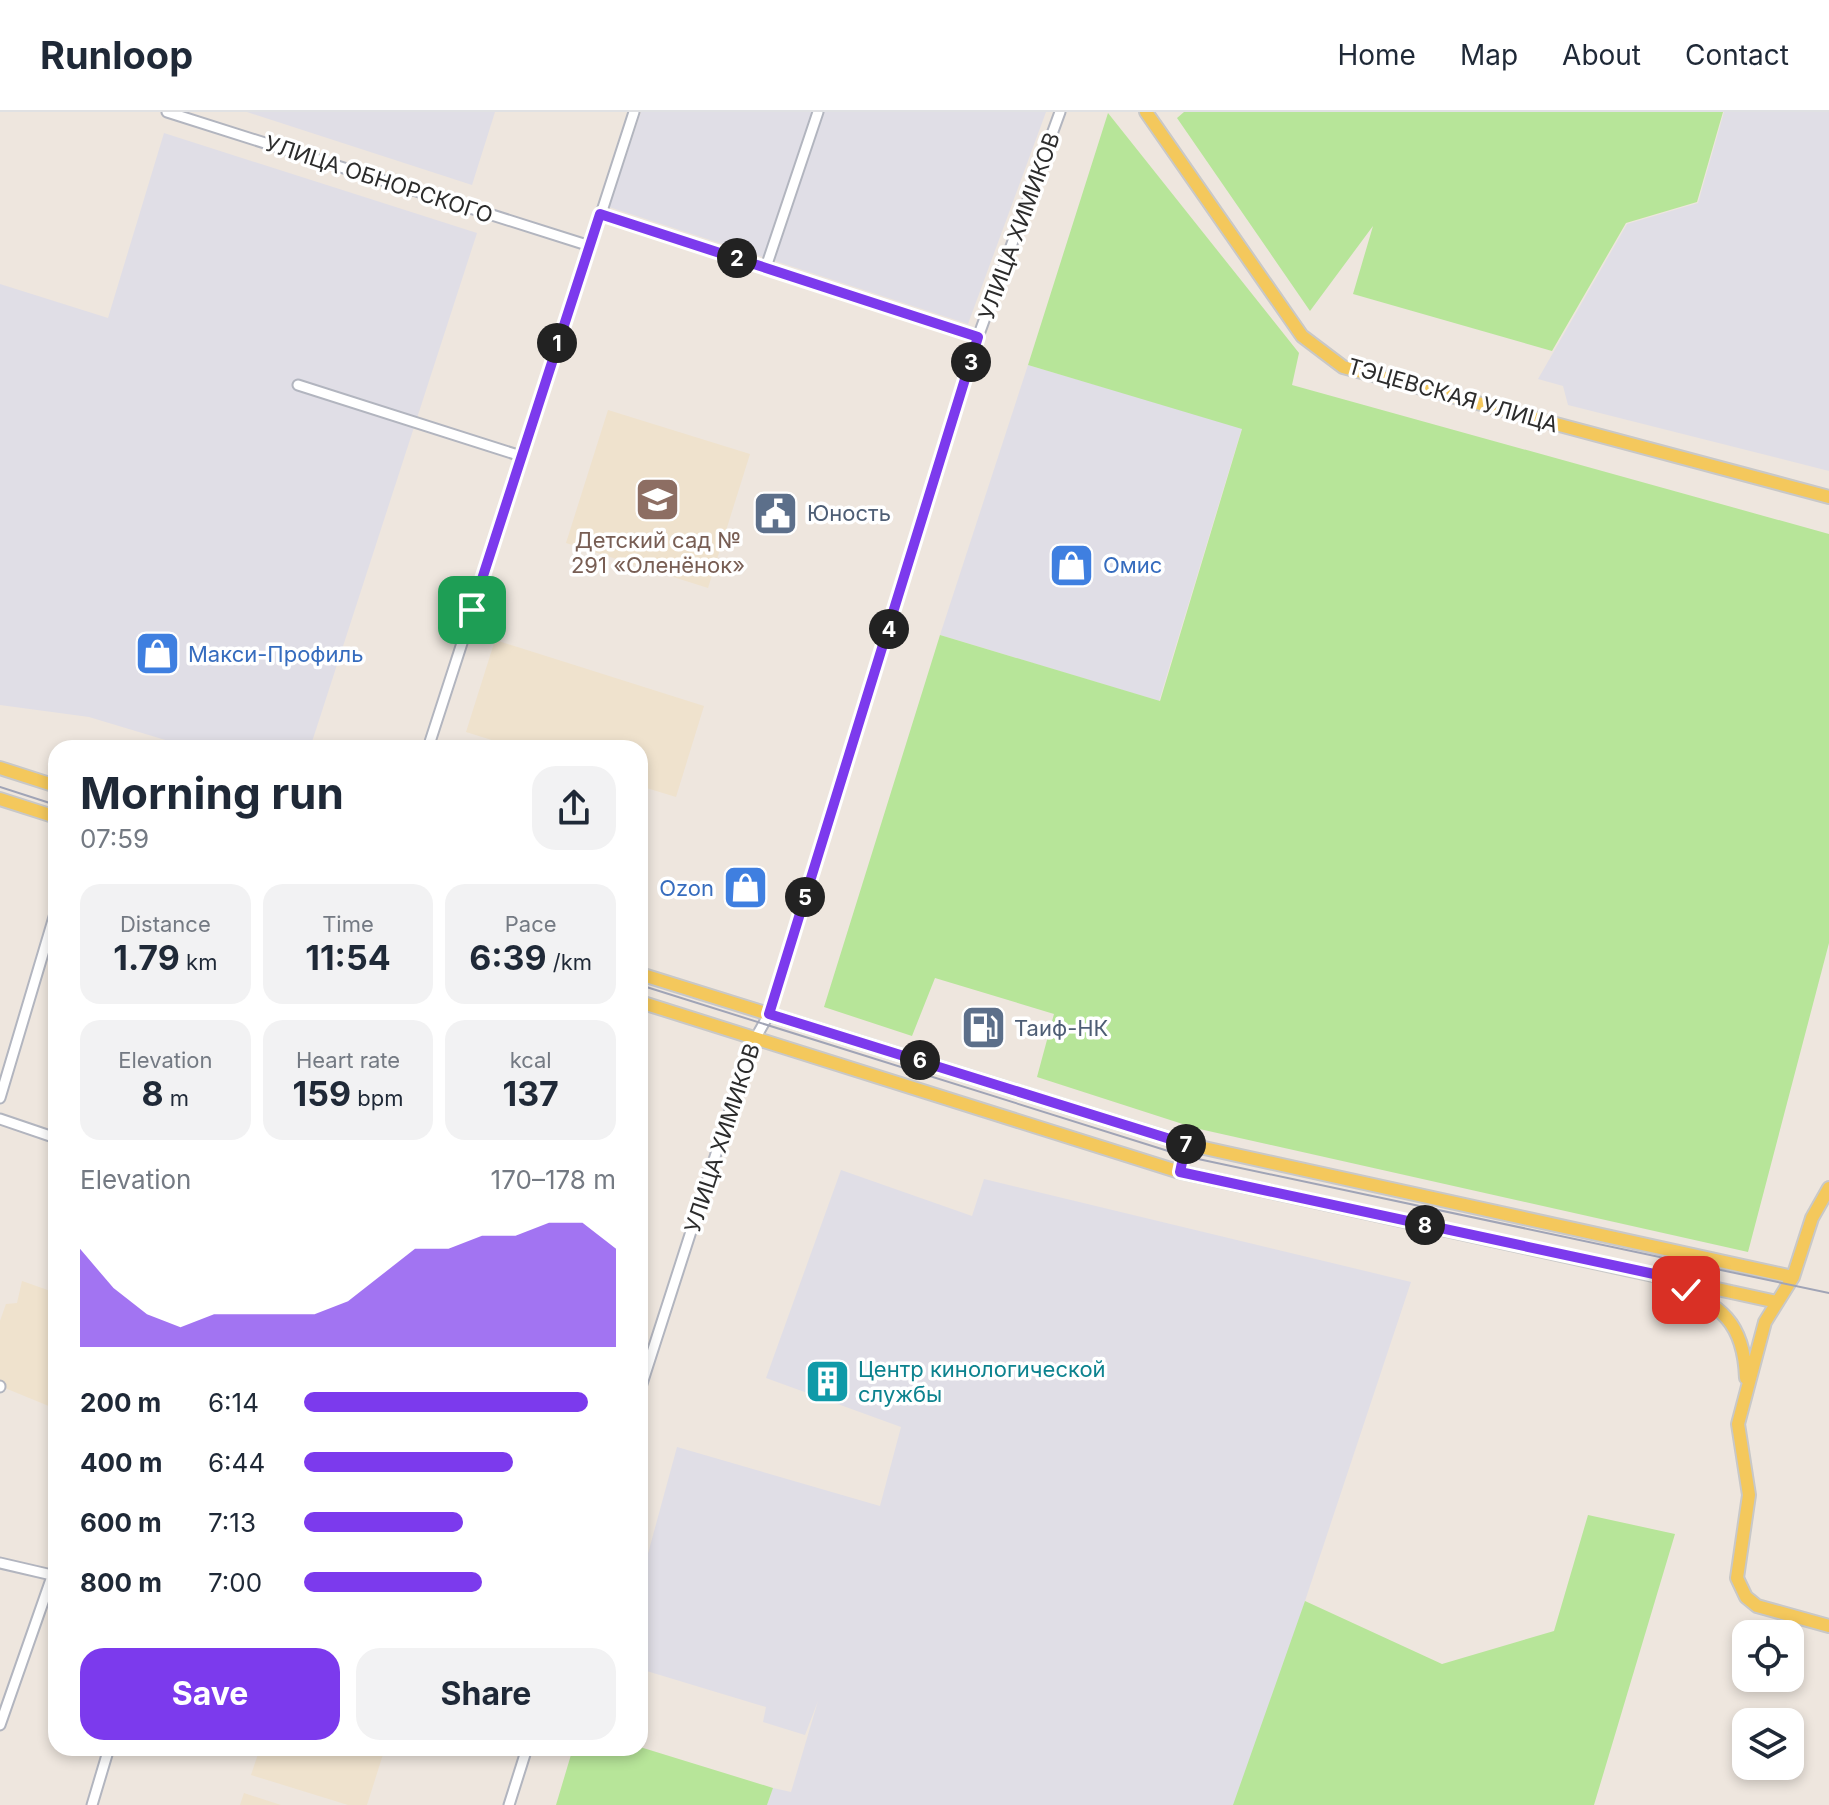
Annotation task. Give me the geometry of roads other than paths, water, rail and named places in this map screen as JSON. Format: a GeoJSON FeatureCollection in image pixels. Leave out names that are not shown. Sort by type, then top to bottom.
{"type":"FeatureCollection","features":[{"type":"Feature","properties":{"kind":"main road","name":"ТЭЦЕВСКАЯ УЛИЦА"},"geometry":{"type":"LineString","coordinates":[[1146,112],[1302,336],[1343,367],[1829,497]]}},
{"type":"Feature","properties":{"kind":"main road"},"geometry":{"type":"LineString","coordinates":[[0,768],[48,783]]}},
{"type":"Feature","properties":{"kind":"main road"},"geometry":{"type":"LineString","coordinates":[[0,799],[48,814]]}},
{"type":"Feature","properties":{"kind":"main road"},"geometry":{"type":"LineString","coordinates":[[648,976],[1186,1144],[1793,1277]]}},
{"type":"Feature","properties":{"kind":"main road"},"geometry":{"type":"LineString","coordinates":[[648,1005],[1180,1172],[1777,1302]]}},
{"type":"Feature","properties":{"kind":"main road"},"geometry":{"type":"LineString","coordinates":[[1180,1172],[1186,1144]]}},
{"type":"Feature","properties":{"kind":"main road"},"geometry":{"type":"LineString","coordinates":[[1829,1188],[1812,1218],[1793,1277],[1760,1335],[1738,1424],[1749,1510],[1737,1567],[1740,1588],[1757,1606],[1829,1626]]}},
{"type":"Feature","properties":{"kind":"main road"},"geometry":{"type":"LineString","coordinates":[[1654,1274],[1713,1304],[1734,1324],[1742,1346],[1746,1393]]}},
{"type":"Feature","properties":{"kind":"street","name":"УЛИЦА ОБНОРСКОГО"},"geometry":{"type":"LineString","coordinates":[[167,112],[590,246]]}},
{"type":"Feature","properties":{"kind":"street"},"geometry":{"type":"LineString","coordinates":[[431,740],[634,112]]}},
{"type":"Feature","properties":{"kind":"street"},"geometry":{"type":"LineString","coordinates":[[766,267],[818,112]]}},
{"type":"Feature","properties":{"kind":"street","name":"УЛИЦА ХИМИКОВ"},"geometry":{"type":"LineString","coordinates":[[648,1365],[754,1038],[769,1014],[978,337],[1060,112]]}},
{"type":"Feature","properties":{"kind":"street"},"geometry":{"type":"LineString","coordinates":[[600,214],[978,337]]}},
{"type":"Feature","properties":{"kind":"street"},"geometry":{"type":"LineString","coordinates":[[298,385],[521,456]]}},
{"type":"Feature","properties":{"kind":"street"},"geometry":{"type":"LineString","coordinates":[[0,1098],[48,937]]}},
{"type":"Feature","properties":{"kind":"street"},"geometry":{"type":"LineString","coordinates":[[0,1119],[48,1135]]}},
{"type":"Feature","properties":{"kind":"street"},"geometry":{"type":"LineString","coordinates":[[0,1563],[48,1571]]}},
{"type":"Feature","properties":{"kind":"street"},"geometry":{"type":"LineString","coordinates":[[0,1725],[48,1591]]}},
{"type":"Feature","properties":{"kind":"street"},"geometry":{"type":"LineString","coordinates":[[92,1805],[107,1756]]}},
{"type":"Feature","properties":{"kind":"street"},"geometry":{"type":"LineString","coordinates":[[509,1805],[524,1756]]}},
{"type":"Feature","properties":{"kind":"tram line"},"geometry":{"type":"LineString","coordinates":[[0,787],[48,802]]}},
{"type":"Feature","properties":{"kind":"tram line"},"geometry":{"type":"LineString","coordinates":[[648,988],[1184,1156],[1829,1293]]}},
{"type":"Feature","properties":{"kind":"place","name":"Детский сад № 291 «Оленёнок»"},"geometry":{"type":"Point","coordinates":[658,499]}},
{"type":"Feature","properties":{"kind":"place","name":"Юность"},"geometry":{"type":"Point","coordinates":[776,513]}},
{"type":"Feature","properties":{"kind":"place","name":"Омис"},"geometry":{"type":"Point","coordinates":[1072,565]}},
{"type":"Feature","properties":{"kind":"place","name":"Макси-Профиль"},"geometry":{"type":"Point","coordinates":[157,654]}},
{"type":"Feature","properties":{"kind":"place","name":"Ozon"},"geometry":{"type":"Point","coordinates":[745,888]}},
{"type":"Feature","properties":{"kind":"place","name":"Таиф-НК"},"geometry":{"type":"Point","coordinates":[983,1028]}},
{"type":"Feature","properties":{"kind":"place","name":"Центр кинологической службы"},"geometry":{"type":"Point","coordinates":[827,1382]}}]}
